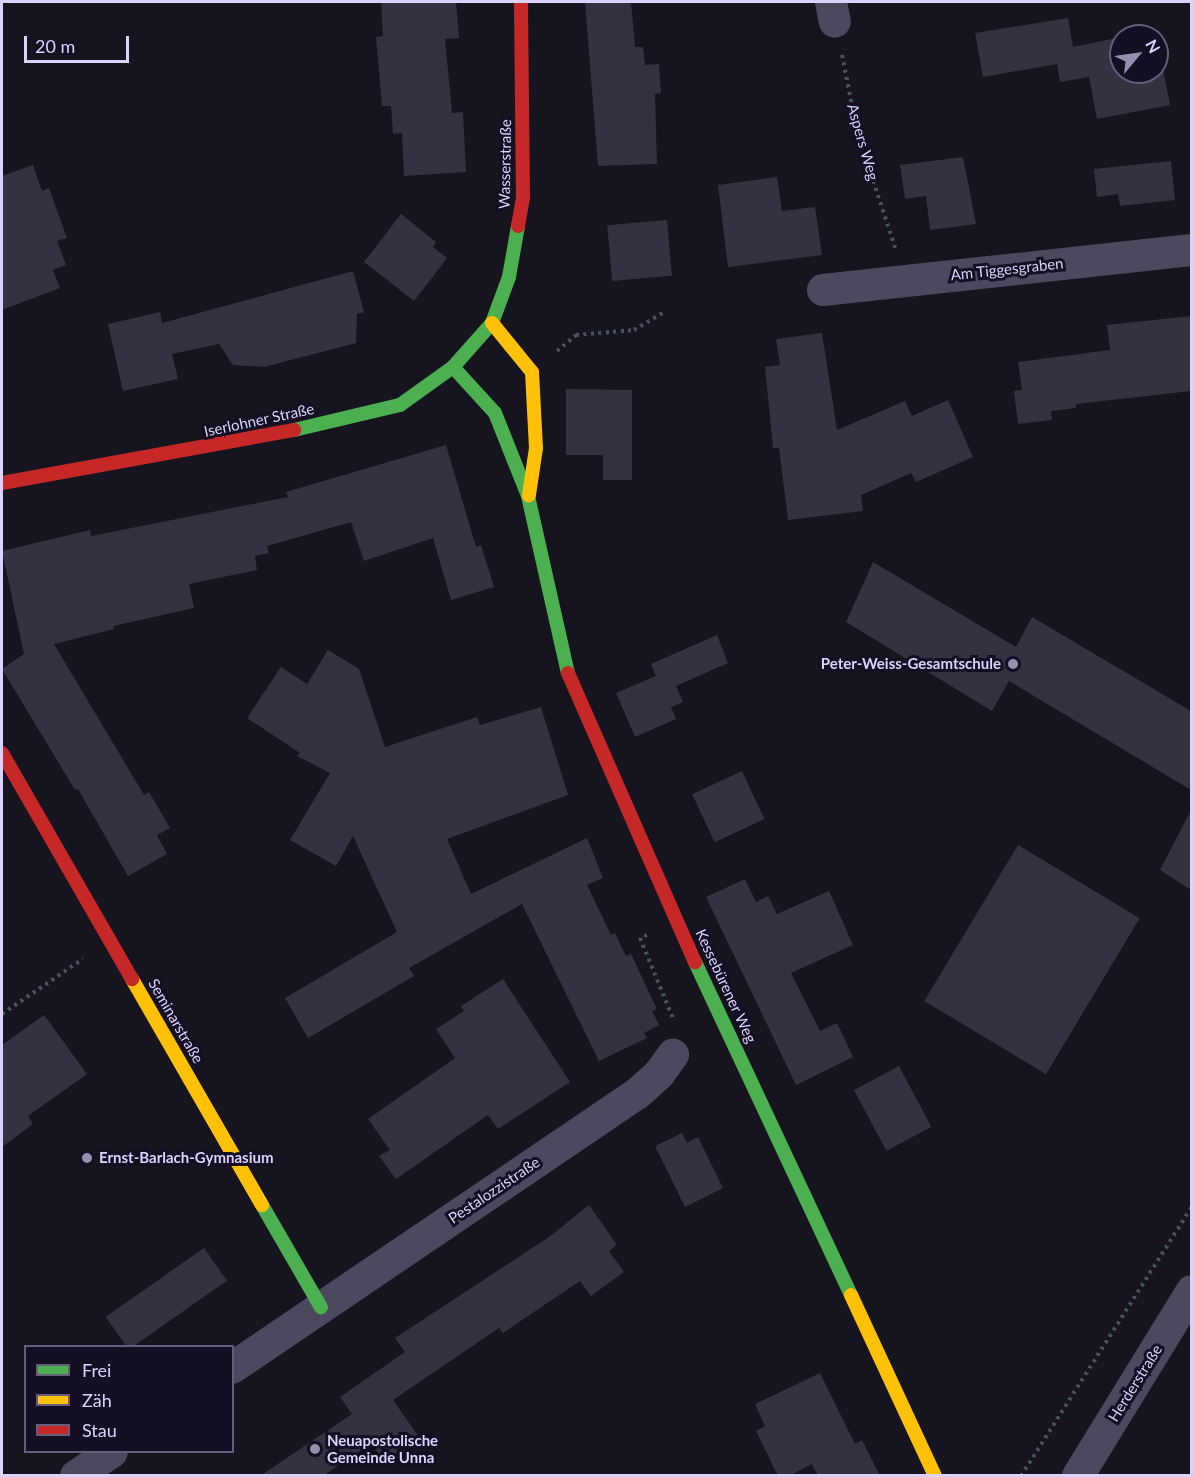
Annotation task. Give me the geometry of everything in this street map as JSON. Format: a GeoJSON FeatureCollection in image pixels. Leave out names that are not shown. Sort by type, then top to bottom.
{"type":"FeatureCollection","features":[{"type":"Feature","properties":{"kind":"main road","name":"Wasserstraße"},"geometry":{"type":"LineString","coordinates":[[492,323],[509,277],[523,196],[521,2]]}},
{"type":"Feature","properties":{"kind":"main road","name":"Iserlohner Straße"},"geometry":{"type":"LineString","coordinates":[[2,483],[245,441],[400,405],[453,367],[492,323]]}},
{"type":"Feature","properties":{"kind":"main road","name":"Kessebürener Weg"},"geometry":{"type":"LineString","coordinates":[[492,323],[532,372],[536,448],[528,496]]}},
{"type":"Feature","properties":{"kind":"main road","name":"Kessebürener Weg"},"geometry":{"type":"LineString","coordinates":[[453,367],[495,413],[528,496],[566,669],[676,920],[935,1476]]}},
{"type":"Feature","properties":{"kind":"main road","name":"Seminarstraße"},"geometry":{"type":"LineString","coordinates":[[2,753],[321,1307]]}},
{"type":"Feature","properties":{"kind":"street","name":"Am Tiggesgraben"},"geometry":{"type":"LineString","coordinates":[[823,290],[906,279],[1191,250]]}},
{"type":"Feature","properties":{"kind":"street","name":"Pestalozzistraße"},"geometry":{"type":"LineString","coordinates":[[234,1367],[637,1094],[660,1074],[672,1055]]}},
{"type":"Feature","properties":{"kind":"street","name":"Herderstraße"},"geometry":{"type":"LineString","coordinates":[[1078,1476],[1191,1291]]}},
{"type":"Feature","properties":{"kind":"street"},"geometry":{"type":"LineString","coordinates":[[76,1476],[110,1453]]}},
{"type":"Feature","properties":{"kind":"path","name":"Aspers Weg"},"geometry":{"type":"LineString","coordinates":[[833,12],[857,131],[906,279]]}},
{"type":"Feature","properties":{"kind":"path"},"geometry":{"type":"LineString","coordinates":[[576,335],[634,330],[666,311]]}},
{"type":"Feature","properties":{"kind":"path"},"geometry":{"type":"LineString","coordinates":[[2,1014],[111,940]]}},
{"type":"Feature","properties":{"kind":"path"},"geometry":{"type":"LineString","coordinates":[[654,967],[674,1021],[672,1055]]}},
{"type":"Feature","properties":{"kind":"path"},"geometry":{"type":"LineString","coordinates":[[1021,1476],[1191,1207]]}},
{"type":"Feature","properties":{"kind":"building"},"geometry":{"type":"Polygon","coordinates":[[[381,2],[456,2],[459,38],[445,39],[452,113],[463,112],[466,172],[404,176],[402,133],[393,134],[391,106],[382,106],[376,37],[383,36],[381,2]]]}},
{"type":"Feature","properties":{"kind":"building"},"geometry":{"type":"Polygon","coordinates":[[[585,2],[631,2],[635,47],[643,47],[645,65],[659,64],[661,93],[655,94],[657,164],[598,166],[585,2]]]}},
{"type":"Feature","properties":{"kind":"building"},"geometry":{"type":"Polygon","coordinates":[[[1068,18],[1073,47],[1109,40],[1109,84],[1166,84],[1170,105],[1097,119],[1089,77],[1060,82],[1057,64],[983,77],[975,33],[1068,18]]]}},
{"type":"Feature","properties":{"kind":"building"},"geometry":{"type":"Polygon","coordinates":[[[963,157],[976,224],[930,230],[926,196],[905,199],[900,165],[963,157]]]}},
{"type":"Feature","properties":{"kind":"building"},"geometry":{"type":"Polygon","coordinates":[[[1171,161],[1175,200],[1120,206],[1118,194],[1097,197],[1094,169],[1171,161]]]}},
{"type":"Feature","properties":{"kind":"building"},"geometry":{"type":"Polygon","coordinates":[[[33,165],[42,191],[49,188],[67,238],[57,241],[66,265],[53,270],[60,288],[2,310],[2,176],[33,165]]]}},
{"type":"Feature","properties":{"kind":"building"},"geometry":{"type":"Polygon","coordinates":[[[777,177],[782,211],[815,207],[822,255],[728,267],[718,185],[777,177]]]}},
{"type":"Feature","properties":{"kind":"building"},"geometry":{"type":"Polygon","coordinates":[[[401,214],[436,242],[433,247],[447,258],[414,301],[364,262],[401,214]]]}},
{"type":"Feature","properties":{"kind":"building"},"geometry":{"type":"Polygon","coordinates":[[[667,220],[672,276],[612,281],[607,225],[667,220]]]}},
{"type":"Feature","properties":{"kind":"building"},"geometry":{"type":"Polygon","coordinates":[[[353,271],[364,312],[357,314],[356,343],[264,367],[233,365],[219,344],[172,354],[178,379],[123,391],[108,324],[160,312],[162,323],[353,271]]]}},
{"type":"Feature","properties":{"kind":"building"},"geometry":{"type":"Polygon","coordinates":[[[1191,316],[1191,391],[1076,404],[1076,408],[1051,411],[1052,420],[1018,424],[1014,391],[1022,390],[1018,362],[1110,350],[1107,325],[1191,316]]]}},
{"type":"Feature","properties":{"kind":"building"},"geometry":{"type":"Polygon","coordinates":[[[822,333],[837,430],[905,401],[912,416],[948,400],[973,457],[916,482],[911,473],[861,495],[863,511],[788,520],[779,448],[773,448],[765,367],[780,365],[776,339],[822,333]]]}},
{"type":"Feature","properties":{"kind":"building"},"geometry":{"type":"Polygon","coordinates":[[[566,389],[632,390],[632,480],[603,480],[603,455],[566,455],[566,389]]]}},
{"type":"Feature","properties":{"kind":"building"},"geometry":{"type":"Polygon","coordinates":[[[446,445],[476,547],[481,545],[494,587],[451,600],[433,538],[364,561],[351,522],[267,546],[269,553],[255,556],[257,570],[189,584],[194,608],[113,626],[114,629],[54,644],[144,795],[149,792],[170,828],[157,835],[167,854],[128,876],[78,789],[75,790],[2,669],[24,654],[2,551],[90,530],[91,536],[288,497],[286,492],[446,445]]]}},
{"type":"Feature","properties":{"kind":"building","name":"Peter-Weiss-Gesamtschule"},"geometry":{"type":"Polygon","coordinates":[[[873,562],[1016,647],[1032,617],[1191,711],[1191,790],[1009,681],[992,711],[846,622],[873,562]]]}},
{"type":"Feature","properties":{"kind":"building"},"geometry":{"type":"Polygon","coordinates":[[[717,635],[728,663],[676,686],[683,702],[671,707],[676,719],[635,737],[616,693],[656,676],[651,664],[717,635]]]}},
{"type":"Feature","properties":{"kind":"building"},"geometry":{"type":"Polygon","coordinates":[[[328,650],[359,669],[385,747],[477,717],[480,725],[541,707],[568,795],[447,839],[471,894],[587,838],[603,878],[587,885],[611,935],[615,933],[626,956],[631,954],[657,1009],[652,1011],[659,1025],[644,1033],[647,1038],[599,1061],[522,904],[409,968],[414,976],[308,1038],[285,998],[397,932],[353,836],[336,866],[290,840],[330,773],[297,756],[300,753],[247,718],[281,667],[307,684],[328,650]]]}},
{"type":"Feature","properties":{"kind":"building"},"geometry":{"type":"Polygon","coordinates":[[[742,771],[764,819],[715,842],[692,794],[742,771]]]}},
{"type":"Feature","properties":{"kind":"building"},"geometry":{"type":"Polygon","coordinates":[[[1191,810],[1191,890],[1160,870],[1191,810]]]}},
{"type":"Feature","properties":{"kind":"building"},"geometry":{"type":"Polygon","coordinates":[[[1018,845],[1140,918],[1046,1074],[924,1001],[1018,845]]]}},
{"type":"Feature","properties":{"kind":"building"},"geometry":{"type":"Polygon","coordinates":[[[745,879],[756,902],[768,896],[777,914],[829,891],[853,945],[791,973],[820,1031],[837,1023],[853,1057],[796,1085],[706,897],[745,879]]]}},
{"type":"Feature","properties":{"kind":"building"},"geometry":{"type":"Polygon","coordinates":[[[503,979],[570,1082],[498,1129],[488,1115],[396,1179],[379,1156],[390,1150],[368,1119],[455,1058],[436,1029],[464,1011],[461,1006],[503,979]]]}},
{"type":"Feature","properties":{"kind":"building"},"geometry":{"type":"Polygon","coordinates":[[[44,1015],[87,1074],[28,1116],[33,1124],[2,1147],[2,1045],[44,1015]]]}},
{"type":"Feature","properties":{"kind":"building"},"geometry":{"type":"Polygon","coordinates":[[[899,1066],[931,1127],[886,1151],[854,1090],[899,1066]]]}},
{"type":"Feature","properties":{"kind":"building"},"geometry":{"type":"Polygon","coordinates":[[[682,1133],[687,1143],[698,1137],[723,1188],[685,1207],[655,1146],[682,1133]]]}},
{"type":"Feature","properties":{"kind":"building"},"geometry":{"type":"Polygon","coordinates":[[[589,1205],[617,1245],[609,1251],[624,1272],[591,1296],[580,1281],[503,1333],[499,1328],[393,1400],[419,1437],[384,1461],[371,1443],[323,1476],[260,1476],[352,1414],[340,1397],[405,1352],[395,1338],[549,1237],[589,1205]]]}},
{"type":"Feature","properties":{"kind":"building"},"geometry":{"type":"Polygon","coordinates":[[[204,1248],[227,1281],[135,1345],[125,1345],[106,1317],[204,1248]]]}},
{"type":"Feature","properties":{"kind":"building"},"geometry":{"type":"Polygon","coordinates":[[[820,1373],[855,1444],[862,1440],[880,1476],[818,1476],[812,1464],[789,1476],[778,1476],[756,1431],[765,1426],[755,1404],[820,1373]]]}},
{"type":"Feature","properties":{"kind":"traffic: fast"},"geometry":{"type":"LineString","coordinates":[[294,430],[400,405],[453,367],[492,323],[509,277],[518,226]]}},
{"type":"Feature","properties":{"kind":"traffic: fast"},"geometry":{"type":"LineString","coordinates":[[453,367],[495,413],[528,496],[568,673]]}},
{"type":"Feature","properties":{"kind":"traffic: fast"},"geometry":{"type":"LineString","coordinates":[[695,962],[851,1295]]}},
{"type":"Feature","properties":{"kind":"traffic: fast"},"geometry":{"type":"LineString","coordinates":[[262,1205],[321,1307]]}},
{"type":"Feature","properties":{"kind":"traffic: slow"},"geometry":{"type":"LineString","coordinates":[[492,323],[532,372],[536,448],[529,495]]}},
{"type":"Feature","properties":{"kind":"traffic: slow"},"geometry":{"type":"LineString","coordinates":[[132,979],[262,1205]]}},
{"type":"Feature","properties":{"kind":"traffic: slow"},"geometry":{"type":"LineString","coordinates":[[851,1295],[935,1476]]}},
{"type":"Feature","properties":{"kind":"traffic: jam"},"geometry":{"type":"LineString","coordinates":[[518,226],[523,197],[521,2]]}},
{"type":"Feature","properties":{"kind":"traffic: jam"},"geometry":{"type":"LineString","coordinates":[[2,483],[294,430]]}},
{"type":"Feature","properties":{"kind":"traffic: jam"},"geometry":{"type":"LineString","coordinates":[[568,673],[695,962]]}},
{"type":"Feature","properties":{"kind":"traffic: jam"},"geometry":{"type":"LineString","coordinates":[[2,753],[132,979]]}},
{"type":"Feature","properties":{"kind":"place","name":"Peter-Weiss-Gesamtschule"},"geometry":{"type":"Point","coordinates":[1013,664]}},
{"type":"Feature","properties":{"kind":"place","name":"Ernst-Barlach-Gymnasium"},"geometry":{"type":"Point","coordinates":[87,1158]}},
{"type":"Feature","properties":{"kind":"place","name":"Neuapostolische Gemeinde Unna"},"geometry":{"type":"Point","coordinates":[315,1449]}}]}
